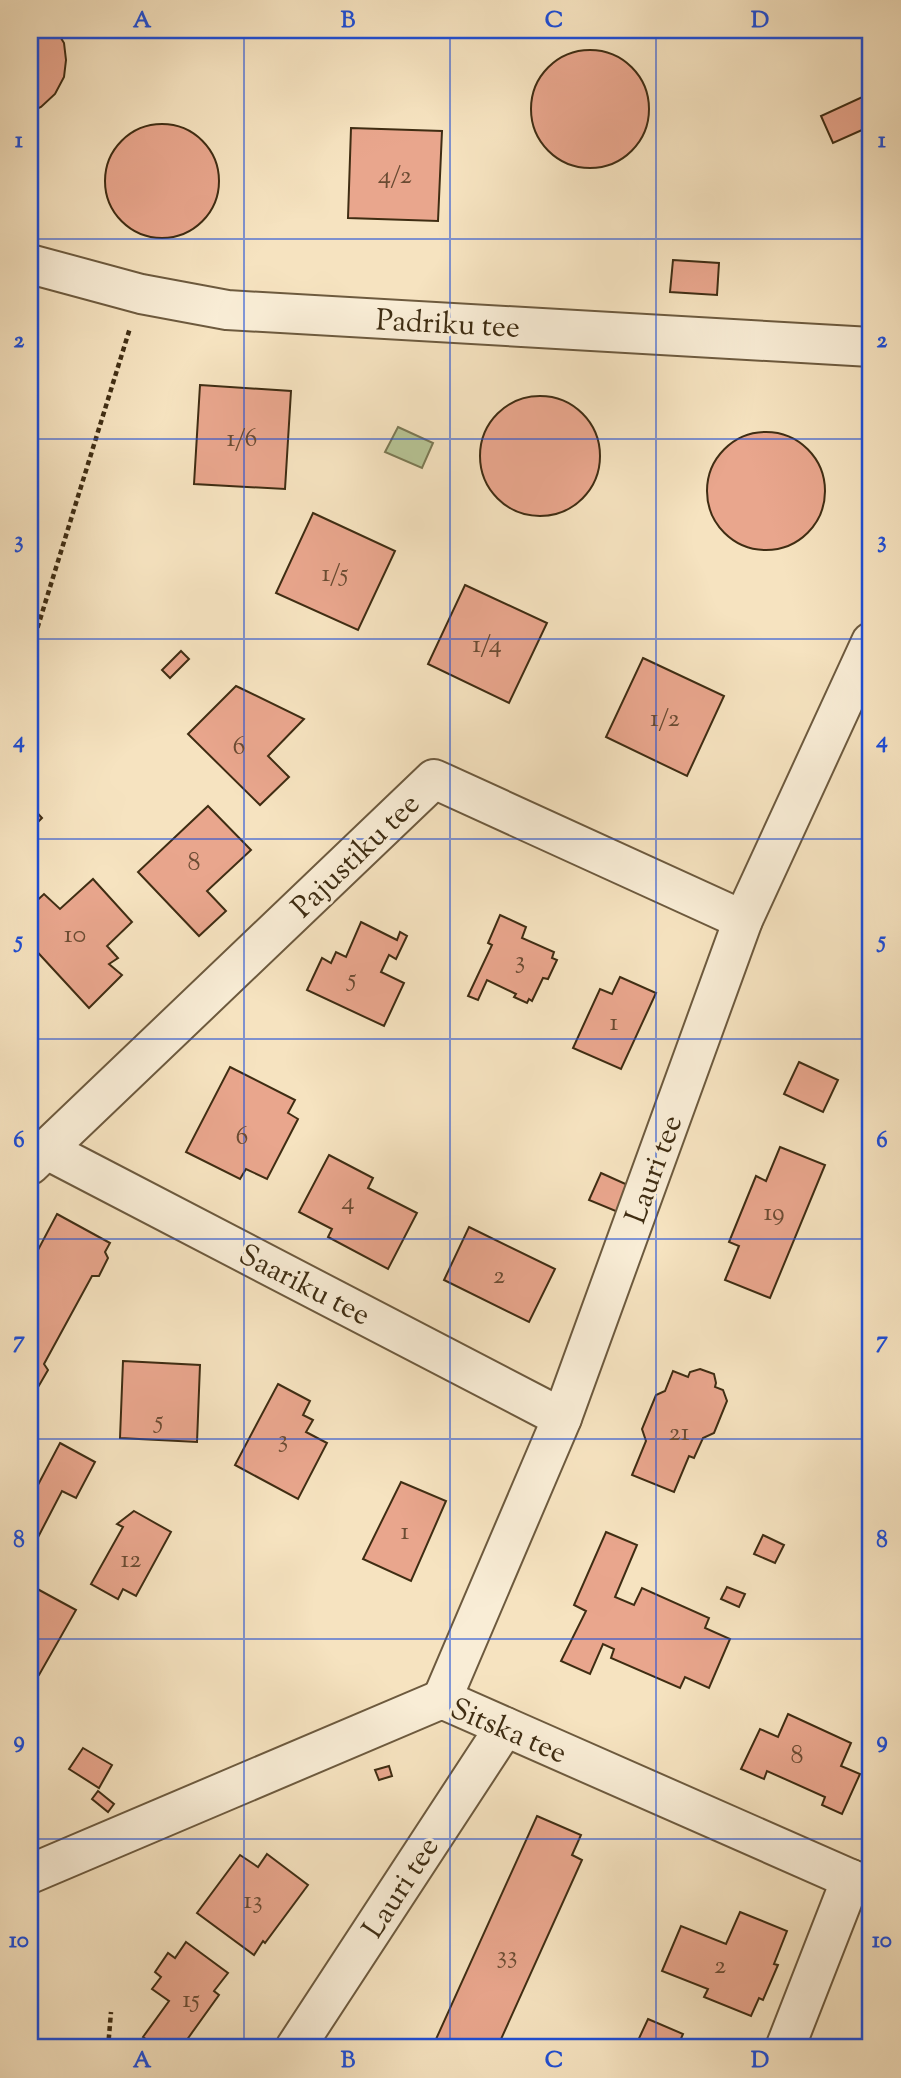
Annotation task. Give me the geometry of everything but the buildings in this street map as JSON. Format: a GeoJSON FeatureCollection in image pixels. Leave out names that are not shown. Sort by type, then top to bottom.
{"type":"FeatureCollection","features":[{"type":"Feature","properties":{"kind":"street","name":"Padriku tee"},"geometry":{"type":"LineString","coordinates":[[30,264],[141,294],[227,310],[871,347]]}},
{"type":"Feature","properties":{"kind":"street","name":"Lauri tee"},"geometry":{"type":"LineString","coordinates":[[442,1699],[562,1418],[743,920],[871,642]]}},
{"type":"Feature","properties":{"kind":"street","name":"Pajustiku tee"},"geometry":{"type":"LineString","coordinates":[[38,1158],[434,779],[743,920]]}},
{"type":"Feature","properties":{"kind":"street","name":"Saariku tee"},"geometry":{"type":"LineString","coordinates":[[38,1158],[562,1418]]}},
{"type":"Feature","properties":{"kind":"street","name":"Sitska tee"},"geometry":{"type":"LineString","coordinates":[[30,1874],[442,1699],[861,1884]]}},
{"type":"Feature","properties":{"kind":"street","name":"Lauri tee"},"geometry":{"type":"LineString","coordinates":[[295,2048],[505,1727]]}},
{"type":"Feature","properties":{"kind":"street"},"geometry":{"type":"LineString","coordinates":[[785,2048],[861,1884]]}},
{"type":"Feature","properties":{"kind":"path"},"geometry":{"type":"LineString","coordinates":[[30,652],[141,294]]}},
{"type":"Feature","properties":{"kind":"path"},"geometry":{"type":"LineString","coordinates":[[108,2048],[111,2012]]}},
{"type":"Feature","properties":{"kind":"green space"},"geometry":{"type":"Polygon","coordinates":[[[398,427],[433,443],[422,468],[385,452],[398,427]]]}}]}
